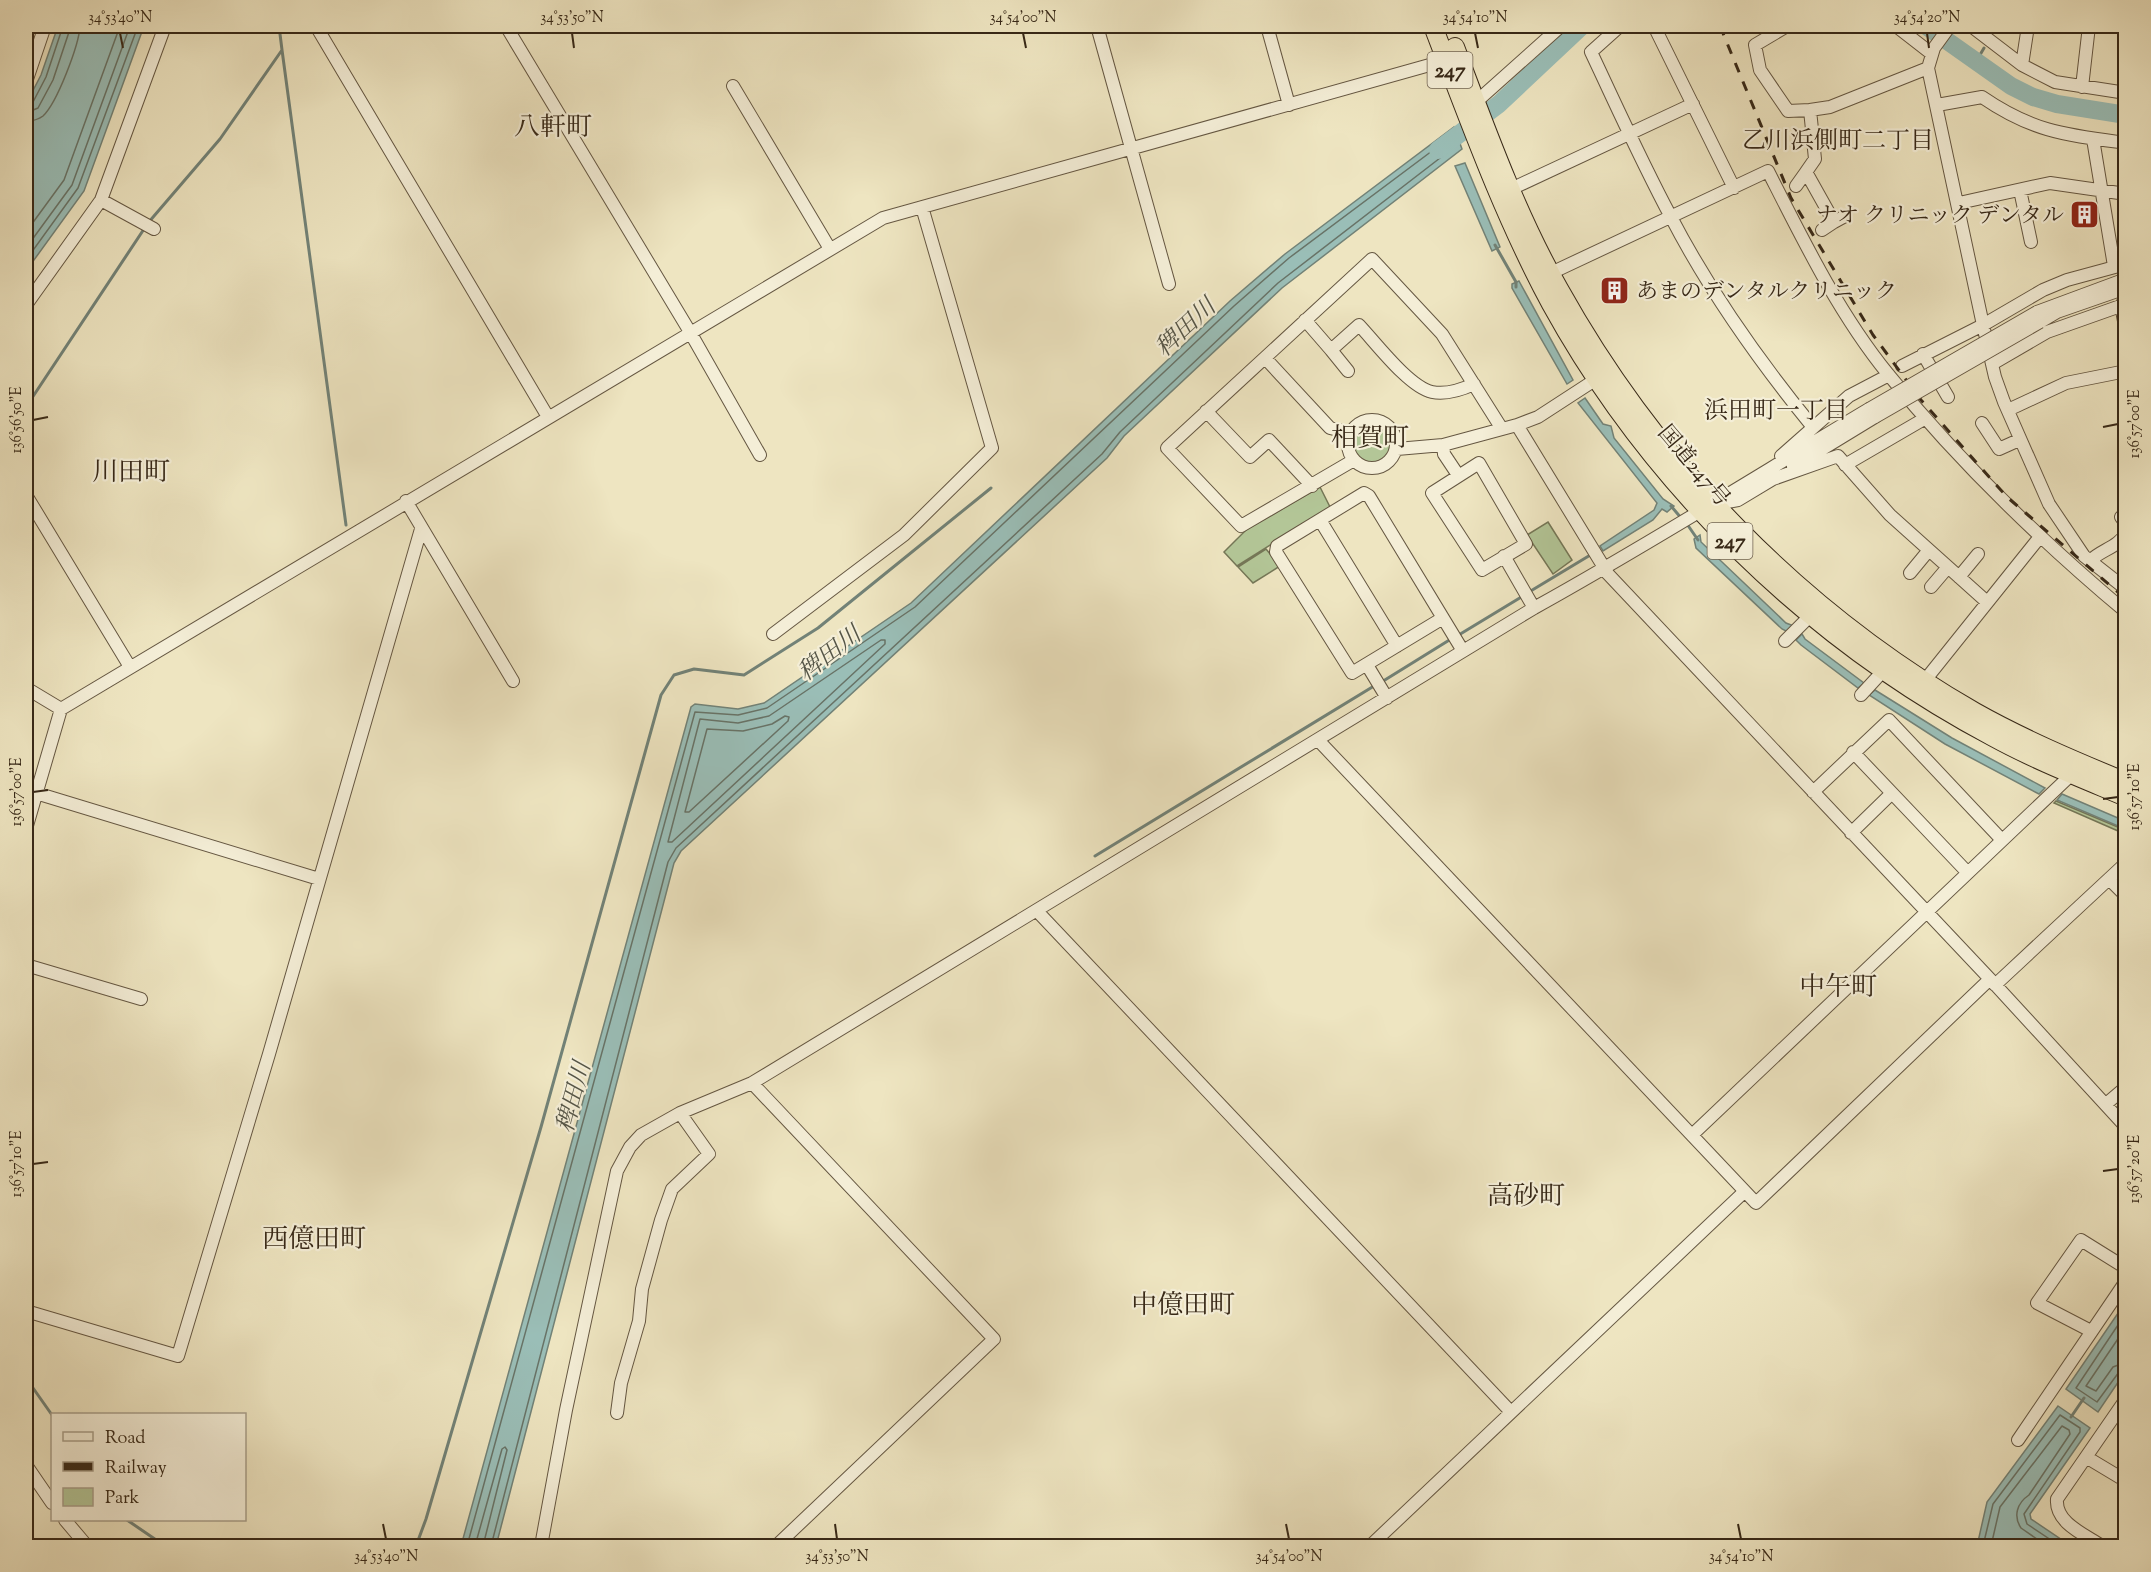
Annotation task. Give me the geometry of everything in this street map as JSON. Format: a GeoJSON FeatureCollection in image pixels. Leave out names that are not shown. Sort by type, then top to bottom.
{"type":"FeatureCollection","features":[{"type":"Feature","properties":{"kind":"highway","name":"国道247号"},"geometry":{"type":"LineString","coordinates":[[1433,26],[1452,58],[1473,107],[1522,246],[1591,382],[1703,512],[1806,620],[1879,676],[1920,686],[1976,712],[2126,798]]}},
{"type":"Feature","properties":{"kind":"highway","name":"国道247号"},"geometry":{"type":"LineString","coordinates":[[1446,26],[1452,58]]}},
{"type":"Feature","properties":{"kind":"highway","name":"国道247号"},"geometry":{"type":"LineString","coordinates":[[1483,138],[1511,189],[1551,273],[1621,389],[1672,455],[1703,512],[1920,686]]}},
{"type":"Feature","properties":{"kind":"highway","name":"国道247号"},"geometry":{"type":"LineString","coordinates":[[2075,768],[2126,782]]}},
{"type":"Feature","properties":{"kind":"street"},"geometry":{"type":"LineString","coordinates":[[26,82],[31,50],[45,26]]}},
{"type":"Feature","properties":{"kind":"street"},"geometry":{"type":"LineString","coordinates":[[26,305],[101,200],[165,26]]}},
{"type":"Feature","properties":{"kind":"street"},"geometry":{"type":"LineString","coordinates":[[316,26],[548,417]]}},
{"type":"Feature","properties":{"kind":"street"},"geometry":{"type":"LineString","coordinates":[[506,26],[690,333],[760,455]]}},
{"type":"Feature","properties":{"kind":"street"},"geometry":{"type":"LineString","coordinates":[[1097,26],[1169,284]]}},
{"type":"Feature","properties":{"kind":"street"},"geometry":{"type":"LineString","coordinates":[[1267,26],[1289,105]]}},
{"type":"Feature","properties":{"kind":"street"},"geometry":{"type":"LineString","coordinates":[[1473,107],[1561,26]]}},
{"type":"Feature","properties":{"kind":"street"},"geometry":{"type":"LineString","coordinates":[[1620,26],[1591,52],[1630,134],[1671,217],[1705,277],[1766,370],[1812,426]]}},
{"type":"Feature","properties":{"kind":"street"},"geometry":{"type":"LineString","coordinates":[[1654,26],[1734,188]]}},
{"type":"Feature","properties":{"kind":"street"},"geometry":{"type":"LineString","coordinates":[[1787,26],[1755,45],[1760,70],[1788,111],[1830,107],[1928,68]]}},
{"type":"Feature","properties":{"kind":"street"},"geometry":{"type":"LineString","coordinates":[[1896,26],[1933,51]]}},
{"type":"Feature","properties":{"kind":"street"},"geometry":{"type":"LineString","coordinates":[[1950,26],[1933,51],[1928,68],[1992,364],[2019,440],[2049,504],[2084,556],[2126,589]]}},
{"type":"Feature","properties":{"kind":"street"},"geometry":{"type":"LineString","coordinates":[[1971,26],[2022,65],[2055,82],[2126,93]]}},
{"type":"Feature","properties":{"kind":"street"},"geometry":{"type":"LineString","coordinates":[[2022,65],[2028,26]]}},
{"type":"Feature","properties":{"kind":"street"},"geometry":{"type":"LineString","coordinates":[[2082,87],[2089,26]]}},
{"type":"Feature","properties":{"kind":"street"},"geometry":{"type":"LineString","coordinates":[[26,829],[31,791],[61,710],[406,501],[884,218],[1452,58]]}},
{"type":"Feature","properties":{"kind":"street"},"geometry":{"type":"LineString","coordinates":[[733,86],[830,249]]}},
{"type":"Feature","properties":{"kind":"street"},"geometry":{"type":"LineString","coordinates":[[1937,105],[1982,98],[2018,120],[2041,129],[2126,143]]}},
{"type":"Feature","properties":{"kind":"street"},"geometry":{"type":"LineString","coordinates":[[1511,189],[1693,105]]}},
{"type":"Feature","properties":{"kind":"street"},"geometry":{"type":"LineString","coordinates":[[1796,186],[1815,159],[1810,110]]}},
{"type":"Feature","properties":{"kind":"street"},"geometry":{"type":"LineString","coordinates":[[1902,366],[1983,325],[2043,290],[2067,280],[2120,265],[2102,191],[2093,139]]}},
{"type":"Feature","properties":{"kind":"street"},"geometry":{"type":"LineString","coordinates":[[1551,273],[1768,171],[1845,312],[1888,375],[1924,419],[1985,485],[2039,538],[2126,612]]}},
{"type":"Feature","properties":{"kind":"street"},"geometry":{"type":"LineString","coordinates":[[1806,172],[1840,219],[1822,230]]}},
{"type":"Feature","properties":{"kind":"street"},"geometry":{"type":"LineString","coordinates":[[1959,203],[2050,183],[2126,194]]}},
{"type":"Feature","properties":{"kind":"street"},"geometry":{"type":"LineString","coordinates":[[2020,190],[2031,243]]}},
{"type":"Feature","properties":{"kind":"street"},"geometry":{"type":"LineString","coordinates":[[101,200],[154,229]]}},
{"type":"Feature","properties":{"kind":"street"},"geometry":{"type":"LineString","coordinates":[[773,634],[904,535],[992,448],[922,207]]}},
{"type":"Feature","properties":{"kind":"street"},"geometry":{"type":"LineString","coordinates":[[1354,460],[1241,526],[1167,448],[1372,259],[1442,334],[1502,429]]}},
{"type":"Feature","properties":{"kind":"street"},"geometry":{"type":"LineString","coordinates":[[541,1546],[566,1410],[614,1183],[630,1147],[641,1135],[680,1113],[752,1083],[1318,740],[1382,689],[1529,599],[1675,529],[1703,512],[1738,500],[1770,474],[2038,317],[2126,279]]}},
{"type":"Feature","properties":{"kind":"street"},"geometry":{"type":"LineString","coordinates":[[2038,317],[2126,288]]}},
{"type":"Feature","properties":{"kind":"street"},"geometry":{"type":"LineString","coordinates":[[1992,364],[2047,332],[2123,305],[2126,332]]}},
{"type":"Feature","properties":{"kind":"street"},"geometry":{"type":"LineString","coordinates":[[1305,320],[1348,371]]}},
{"type":"Feature","properties":{"kind":"street"},"geometry":{"type":"LineString","coordinates":[[1331,350],[1359,326],[1417,385],[1432,392],[1445,393],[1474,384]]}},
{"type":"Feature","properties":{"kind":"street"},"geometry":{"type":"LineString","coordinates":[[1923,354],[1948,397]]}},
{"type":"Feature","properties":{"kind":"street"},"geometry":{"type":"LineString","coordinates":[[1265,358],[1330,428],[1351,434]]}},
{"type":"Feature","properties":{"kind":"street"},"geometry":{"type":"LineString","coordinates":[[2008,410],[2066,383],[2126,371]]}},
{"type":"Feature","properties":{"kind":"street"},"geometry":{"type":"LineString","coordinates":[[1770,474],[1812,426],[1849,396],[1888,375]]}},
{"type":"Feature","properties":{"kind":"street"},"geometry":{"type":"LineString","coordinates":[[1396,449],[1443,445],[1517,425],[1538,417],[1591,382]]}},
{"type":"Feature","properties":{"kind":"street"},"geometry":{"type":"LineString","coordinates":[[1206,411],[1250,458],[1269,440],[1312,486]]}},
{"type":"Feature","properties":{"kind":"street"},"geometry":{"type":"LineString","coordinates":[[1845,465],[1924,419]]}},
{"type":"Feature","properties":{"kind":"street"},"geometry":{"type":"LineString","coordinates":[[1366,420],[1382,422],[1394,433],[1396,449],[1389,462],[1375,469],[1359,465],[1354,460],[1348,445],[1351,434],[1359,424],[1366,420]]}},
{"type":"Feature","properties":{"kind":"street"},"geometry":{"type":"LineString","coordinates":[[1982,423],[1999,449],[2019,440]]}},
{"type":"Feature","properties":{"kind":"street"},"geometry":{"type":"LineString","coordinates":[[1517,425],[1602,564],[2126,1127]]}},
{"type":"Feature","properties":{"kind":"street"},"geometry":{"type":"LineString","coordinates":[[1443,445],[1444,454],[1458,476]]}},
{"type":"Feature","properties":{"kind":"street"},"geometry":{"type":"LineString","coordinates":[[1770,474],[1838,456],[1890,516],[1987,602]]}},
{"type":"Feature","properties":{"kind":"street"},"geometry":{"type":"LineString","coordinates":[[1479,463],[1526,544],[1504,556],[1482,570],[1432,493],[1479,463]]}},
{"type":"Feature","properties":{"kind":"street"},"geometry":{"type":"LineString","coordinates":[[1443,618],[1352,673],[1348,671],[1276,552],[1277,546],[1364,493],[1369,496],[1458,642]]}},
{"type":"Feature","properties":{"kind":"street"},"geometry":{"type":"LineString","coordinates":[[26,495],[130,667]]}},
{"type":"Feature","properties":{"kind":"street"},"geometry":{"type":"LineString","coordinates":[[406,501],[513,681]]}},
{"type":"Feature","properties":{"kind":"street"},"geometry":{"type":"LineString","coordinates":[[1320,520],[1397,646]]}},
{"type":"Feature","properties":{"kind":"street"},"geometry":{"type":"LineString","coordinates":[[26,1311],[178,1356],[421,529]]}},
{"type":"Feature","properties":{"kind":"street"},"geometry":{"type":"LineString","coordinates":[[2090,561],[2097,554],[2121,540],[2126,532]]}},
{"type":"Feature","properties":{"kind":"street"},"geometry":{"type":"LineString","coordinates":[[1920,686],[2039,538]]}},
{"type":"Feature","properties":{"kind":"street"},"geometry":{"type":"LineString","coordinates":[[1910,573],[1929,550]]}},
{"type":"Feature","properties":{"kind":"street"},"geometry":{"type":"LineString","coordinates":[[1959,577],[1978,554]]}},
{"type":"Feature","properties":{"kind":"street"},"geometry":{"type":"LineString","coordinates":[[1504,556],[1529,599]]}},
{"type":"Feature","properties":{"kind":"street"},"geometry":{"type":"LineString","coordinates":[[1931,587],[1948,567]]}},
{"type":"Feature","properties":{"kind":"street"},"geometry":{"type":"LineString","coordinates":[[1785,641],[1806,620]]}},
{"type":"Feature","properties":{"kind":"street"},"geometry":{"type":"LineString","coordinates":[[1367,665],[1382,689]]}},
{"type":"Feature","properties":{"kind":"street"},"geometry":{"type":"LineString","coordinates":[[1861,695],[1879,676]]}},
{"type":"Feature","properties":{"kind":"street"},"geometry":{"type":"LineString","coordinates":[[26,688],[61,710]]}},
{"type":"Feature","properties":{"kind":"street"},"geometry":{"type":"LineString","coordinates":[[1813,792],[1889,720],[2002,840]]}},
{"type":"Feature","properties":{"kind":"street"},"geometry":{"type":"LineString","coordinates":[[1318,740],[1756,1203],[1993,982],[2126,863]]}},
{"type":"Feature","properties":{"kind":"street"},"geometry":{"type":"LineString","coordinates":[[1853,752],[1968,873]]}},
{"type":"Feature","properties":{"kind":"street"},"geometry":{"type":"LineString","coordinates":[[1692,1135],[2043,802],[2075,768]]}},
{"type":"Feature","properties":{"kind":"street"},"geometry":{"type":"LineString","coordinates":[[31,791],[319,879]]}},
{"type":"Feature","properties":{"kind":"street"},"geometry":{"type":"LineString","coordinates":[[1851,833],[1892,793]]}},
{"type":"Feature","properties":{"kind":"street"},"geometry":{"type":"LineString","coordinates":[[2109,879],[2126,896]]}},
{"type":"Feature","properties":{"kind":"street"},"geometry":{"type":"LineString","coordinates":[[1037,910],[1510,1412]]}},
{"type":"Feature","properties":{"kind":"street"},"geometry":{"type":"LineString","coordinates":[[26,965],[141,999]]}},
{"type":"Feature","properties":{"kind":"street"},"geometry":{"type":"LineString","coordinates":[[752,1083],[994,1339],[776,1546]]}},
{"type":"Feature","properties":{"kind":"street"},"geometry":{"type":"LineString","coordinates":[[2106,1104],[2126,1087]]}},
{"type":"Feature","properties":{"kind":"street"},"geometry":{"type":"LineString","coordinates":[[617,1413],[621,1383],[639,1321],[642,1289],[661,1220],[672,1190],[709,1154],[680,1113]]}},
{"type":"Feature","properties":{"kind":"street"},"geometry":{"type":"LineString","coordinates":[[610,1168],[614,1183]]}},
{"type":"Feature","properties":{"kind":"street"},"geometry":{"type":"LineString","coordinates":[[1370,1546],[1744,1192]]}},
{"type":"Feature","properties":{"kind":"street"},"geometry":{"type":"LineString","coordinates":[[2091,1331],[2037,1303],[2081,1240],[2126,1268]]}},
{"type":"Feature","properties":{"kind":"street"},"geometry":{"type":"LineString","coordinates":[[2018,1440],[2126,1281]]}},
{"type":"Feature","properties":{"kind":"street"},"geometry":{"type":"LineString","coordinates":[[2102,1546],[2064,1521],[2056,1510],[2057,1499],[2125,1399]]}},
{"type":"Feature","properties":{"kind":"street"},"geometry":{"type":"LineString","coordinates":[[2086,1457],[2126,1481]]}},
{"type":"Feature","properties":{"kind":"street"},"geometry":{"type":"LineString","coordinates":[[26,1465],[51,1502]]}},
{"type":"Feature","properties":{"kind":"street"},"geometry":{"type":"LineString","coordinates":[[66,1521],[87,1546]]}},
{"type":"Feature","properties":{"kind":"green space"},"geometry":{"type":"Polygon","coordinates":[[[1374,423],[1389,429],[1395,444],[1389,459],[1374,465],[1359,459],[1353,444],[1359,429],[1374,423]]]}},
{"type":"Feature","properties":{"kind":"green space"},"geometry":{"type":"Polygon","coordinates":[[[1320,487],[1330,507],[1237,566],[1224,552],[1247,529],[1320,487]]]}},
{"type":"Feature","properties":{"kind":"green space"},"geometry":{"type":"Polygon","coordinates":[[[1548,522],[1572,560],[1553,574],[1527,535],[1548,522]]]}},
{"type":"Feature","properties":{"kind":"green space"},"geometry":{"type":"Polygon","coordinates":[[[1266,549],[1280,566],[1253,583],[1238,567],[1266,549]]]}},
{"type":"Feature","properties":{"kind":"green space"},"geometry":{"type":"Polygon","coordinates":[[[2056,801],[2125,830],[2125,834],[2054,803],[2056,801]]]}},
{"type":"Feature","properties":{"kind":"water"},"geometry":{"type":"Polygon","coordinates":[[[58,26],[144,26],[84,191],[26,271],[26,104],[41,75],[58,26]]]}},
{"type":"Feature","properties":{"kind":"water"},"geometry":{"type":"Polygon","coordinates":[[[1454,127],[1462,149],[1282,288],[1124,436],[1107,458],[681,851],[674,863],[496,1546],[461,1546],[691,707],[695,704],[738,709],[764,703],[911,603],[1230,301],[1285,254],[1454,127]]]}},
{"type":"Feature","properties":{"kind":"water"},"geometry":{"type":"Polygon","coordinates":[[[1465,163],[1500,247],[1492,251],[1455,166],[1465,163]]]}},
{"type":"Feature","properties":{"kind":"water"},"geometry":{"type":"Polygon","coordinates":[[[1519,281],[1573,380],[1567,384],[1512,288],[1512,284],[1519,281]]]}},
{"type":"Feature","properties":{"kind":"water"},"geometry":{"type":"Polygon","coordinates":[[[1585,398],[1603,424],[1611,426],[1614,438],[1663,499],[1674,506],[1667,512],[1662,509],[1653,520],[1603,551],[1600,546],[1654,510],[1657,503],[1578,403],[1585,398]]]}},
{"type":"Feature","properties":{"kind":"water"},"geometry":{"type":"Polygon","coordinates":[[[1700,535],[1701,542],[1786,623],[1794,626],[1788,632],[1782,629],[1696,548],[1694,539],[1700,535]]]}},
{"type":"Feature","properties":{"kind":"water"},"geometry":{"type":"Polygon","coordinates":[[[1802,634],[1805,639],[1864,683],[1858,688],[1801,645],[1796,640],[1802,634]]]}},
{"type":"Feature","properties":{"kind":"water"},"geometry":{"type":"Polygon","coordinates":[[[1875,690],[1952,738],[2045,788],[2039,794],[1945,744],[1869,695],[1875,690]]]}},
{"type":"Feature","properties":{"kind":"water"},"geometry":{"type":"Polygon","coordinates":[[[2062,794],[2125,821],[2125,829],[2057,800],[2062,794]]]}},
{"type":"Feature","properties":{"kind":"water"},"geometry":{"type":"Polygon","coordinates":[[[2125,1303],[2125,1372],[2098,1412],[2066,1389],[2125,1303]]]}},
{"type":"Feature","properties":{"kind":"water"},"geometry":{"type":"Polygon","coordinates":[[[2058,1406],[2090,1428],[2030,1514],[2031,1519],[2071,1546],[1977,1546],[1987,1502],[2058,1406]]]}},
{"type":"Feature","properties":{"kind":"waterway"},"geometry":{"type":"LineString","coordinates":[[148,223],[220,139],[282,50],[279,26]]}},
{"type":"Feature","properties":{"kind":"waterway","name":"稗田川"},"geometry":{"type":"LineString","coordinates":[[1438,150],[1499,104],[1582,26]]}},
{"type":"Feature","properties":{"kind":"waterway","name":"稗田川"},"geometry":{"type":"LineString","coordinates":[[1926,26],[2011,86],[2033,97],[2057,104],[2126,115]]}},
{"type":"Feature","properties":{"kind":"waterway"},"geometry":{"type":"LineString","coordinates":[[1977,60],[1984,48]]}},
{"type":"Feature","properties":{"kind":"waterway"},"geometry":{"type":"LineString","coordinates":[[282,50],[346,525]]}},
{"type":"Feature","properties":{"kind":"waterway"},"geometry":{"type":"LineString","coordinates":[[26,407],[144,229]]}},
{"type":"Feature","properties":{"kind":"waterway"},"geometry":{"type":"LineString","coordinates":[[1495,245],[1516,282],[1516,287]]}},
{"type":"Feature","properties":{"kind":"waterway"},"geometry":{"type":"LineString","coordinates":[[416,1546],[426,1519],[541,1127],[661,695],[674,675],[694,669],[744,675],[818,628],[991,488]]}},
{"type":"Feature","properties":{"kind":"waterway"},"geometry":{"type":"LineString","coordinates":[[1671,506],[1682,519]]}},
{"type":"Feature","properties":{"kind":"waterway"},"geometry":{"type":"LineString","coordinates":[[1687,524],[1698,540]]}},
{"type":"Feature","properties":{"kind":"waterway"},"geometry":{"type":"LineString","coordinates":[[1529,592],[1592,554]]}},
{"type":"Feature","properties":{"kind":"waterway"},"geometry":{"type":"LineString","coordinates":[[1457,636],[1523,596]]}},
{"type":"Feature","properties":{"kind":"waterway"},"geometry":{"type":"LineString","coordinates":[[1380,683],[1451,639]]}},
{"type":"Feature","properties":{"kind":"waterway"},"geometry":{"type":"LineString","coordinates":[[1095,856],[1374,686]]}},
{"type":"Feature","properties":{"kind":"waterway"},"geometry":{"type":"LineString","coordinates":[[26,1378],[51,1414]]}},
{"type":"Feature","properties":{"kind":"waterway"},"geometry":{"type":"LineString","coordinates":[[2071,1417],[2084,1398]]}},
{"type":"Feature","properties":{"kind":"waterway"},"geometry":{"type":"LineString","coordinates":[[128,1521],[165,1546]]}},
{"type":"Feature","properties":{"kind":"railway"},"geometry":{"type":"LineString","coordinates":[[1720,26],[1791,198],[1873,335],[1921,400],[2007,497],[2126,599]]}},
{"type":"Feature","properties":{"kind":"place","name":"ナオ クリニック デンタル"},"geometry":{"type":"Point","coordinates":[2085,214]}},
{"type":"Feature","properties":{"kind":"place","name":"あまのデンタルクリニック"},"geometry":{"type":"Point","coordinates":[1615,290]}},
{"type":"Feature","properties":{"kind":"district","name":"八軒町"},"geometry":{"type":"Point","coordinates":[553,126]}},
{"type":"Feature","properties":{"kind":"district","name":"乙川浜側町二丁目"},"geometry":{"type":"Point","coordinates":[1838,140]}},
{"type":"Feature","properties":{"kind":"district","name":"浜田町一丁目"},"geometry":{"type":"Point","coordinates":[1776,410]}},
{"type":"Feature","properties":{"kind":"district","name":"相賀町"},"geometry":{"type":"Point","coordinates":[1370,437]}},
{"type":"Feature","properties":{"kind":"district","name":"川田町"},"geometry":{"type":"Point","coordinates":[131,471]}},
{"type":"Feature","properties":{"kind":"district","name":"中午町"},"geometry":{"type":"Point","coordinates":[1838,986]}},
{"type":"Feature","properties":{"kind":"district","name":"高砂町"},"geometry":{"type":"Point","coordinates":[1526,1195]}},
{"type":"Feature","properties":{"kind":"district","name":"西億田町"},"geometry":{"type":"Point","coordinates":[314,1238]}},
{"type":"Feature","properties":{"kind":"district","name":"中億田町"},"geometry":{"type":"Point","coordinates":[1183,1304]}}]}
